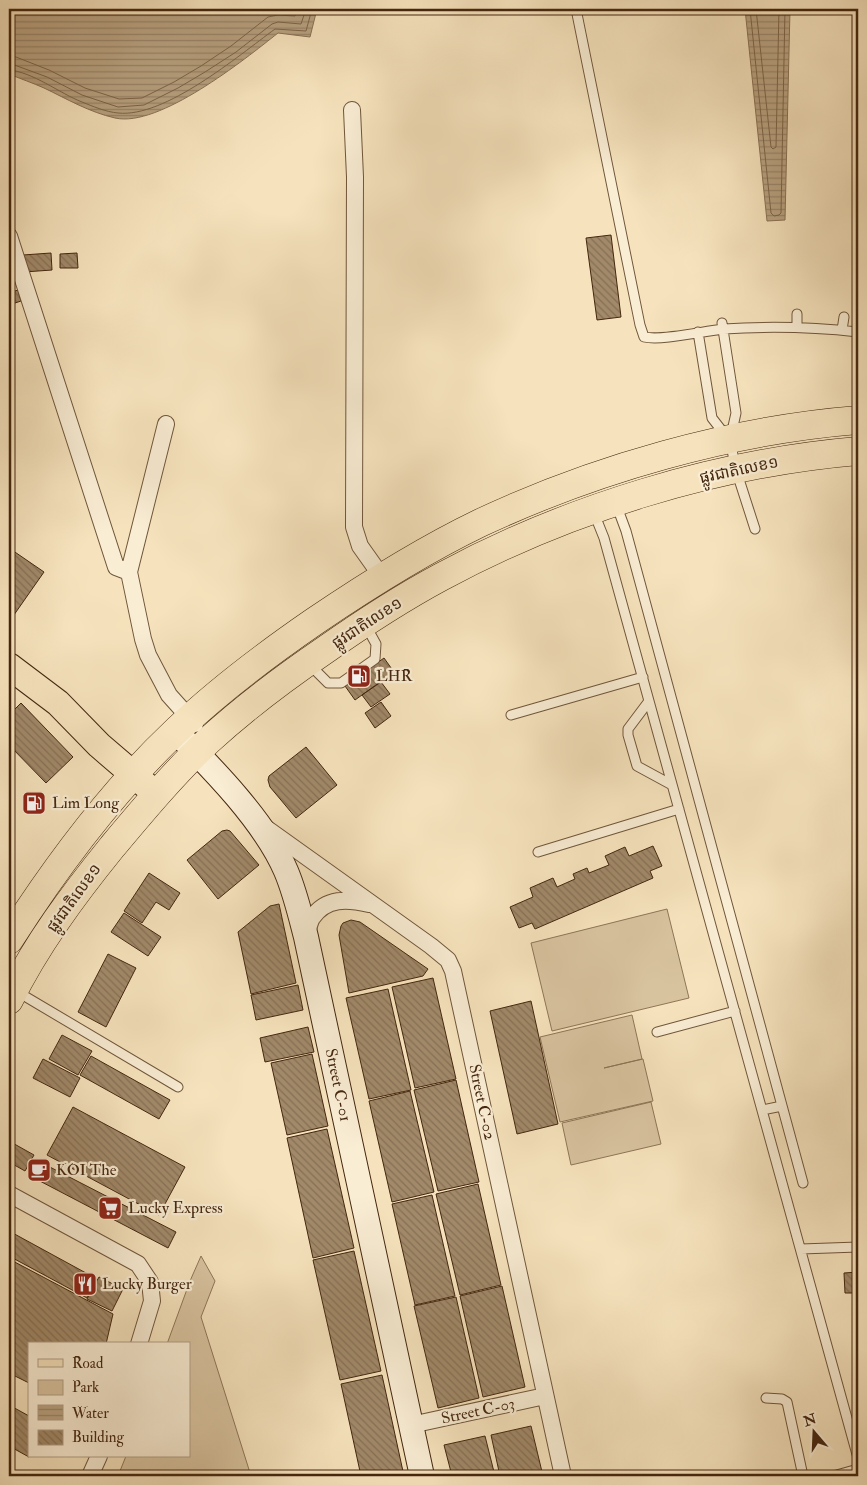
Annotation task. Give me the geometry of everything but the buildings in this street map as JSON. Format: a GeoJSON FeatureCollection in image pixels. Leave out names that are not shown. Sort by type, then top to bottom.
{"type":"FeatureCollection","features":[{"type":"Feature","properties":{"kind":"highway","name":"ផ្លូវជាតិលេខ១"},"geometry":{"type":"LineString","coordinates":[[9,940],[66,856],[134,774],[182,725],[237,678],[290,638],[382,577],[428,550],[479,524],[577,483],[646,461],[730,440],[858,420]]}},
{"type":"Feature","properties":{"kind":"highway","name":"ផ្លូវជាតិលេខ១"},"geometry":{"type":"LineString","coordinates":[[10,992],[55,923],[90,875],[156,794],[204,746],[255,701],[364,622],[442,577],[491,552],[535,533],[654,490],[769,463],[858,451]]}},
{"type":"Feature","properties":{"kind":"main road"},"geometry":{"type":"LineString","coordinates":[[9,666],[58,703],[99,745],[156,794]]}},
{"type":"Feature","properties":{"kind":"street"},"geometry":{"type":"LineString","coordinates":[[352,110],[354,177],[354,527],[360,546],[382,577]]}},
{"type":"Feature","properties":{"kind":"street"},"geometry":{"type":"LineString","coordinates":[[9,236],[116,567],[129,572]]}},
{"type":"Feature","properties":{"kind":"street"},"geometry":{"type":"LineString","coordinates":[[166,424],[129,572],[148,655],[182,725]]}},
{"type":"Feature","properties":{"kind":"street","name":"Street C-01"},"geometry":{"type":"LineString","coordinates":[[182,725],[204,746],[256,821],[286,870],[295,893],[422,1476]]}},
{"type":"Feature","properties":{"kind":"street","name":"Street C-02"},"geometry":{"type":"LineString","coordinates":[[256,821],[448,960],[453,971],[564,1476]]}},
{"type":"Feature","properties":{"kind":"street"},"geometry":{"type":"LineString","coordinates":[[306,937],[312,918],[324,906],[337,900],[351,900],[377,907]]}},
{"type":"Feature","properties":{"kind":"street"},"geometry":{"type":"LineString","coordinates":[[9,1194],[138,1264],[150,1282],[152,1301],[140,1342]]}},
{"type":"Feature","properties":{"kind":"street","name":"Street C-03"},"geometry":{"type":"LineString","coordinates":[[411,1426],[545,1396]]}},
{"type":"Feature","properties":{"kind":"street"},"geometry":{"type":"LineString","coordinates":[[90,1476],[98,1458]]}},
{"type":"Feature","properties":{"kind":"lane"},"geometry":{"type":"LineString","coordinates":[[576,9],[640,326],[644,337],[652,339],[723,326],[797,327],[858,332]]}},
{"type":"Feature","properties":{"kind":"lane"},"geometry":{"type":"LineString","coordinates":[[797,314],[797,327]]}},
{"type":"Feature","properties":{"kind":"lane"},"geometry":{"type":"LineString","coordinates":[[764,317],[765,328]]}},
{"type":"Feature","properties":{"kind":"lane"},"geometry":{"type":"LineString","coordinates":[[842,330],[844,317]]}},
{"type":"Feature","properties":{"kind":"lane"},"geometry":{"type":"LineString","coordinates":[[723,326],[736,413],[730,440],[736,470],[755,529]]}},
{"type":"Feature","properties":{"kind":"lane"},"geometry":{"type":"LineString","coordinates":[[698,332],[712,418],[730,440]]}},
{"type":"Feature","properties":{"kind":"lane"},"geometry":{"type":"LineString","coordinates":[[605,507],[604,538],[858,1458]]}},
{"type":"Feature","properties":{"kind":"lane"},"geometry":{"type":"LineString","coordinates":[[605,507],[626,531],[803,1183]]}},
{"type":"Feature","properties":{"kind":"lane"},"geometry":{"type":"LineString","coordinates":[[307,662],[328,683],[341,683],[375,659],[376,644],[364,622]]}},
{"type":"Feature","properties":{"kind":"lane"},"geometry":{"type":"LineString","coordinates":[[510,715],[643,677]]}},
{"type":"Feature","properties":{"kind":"lane"},"geometry":{"type":"LineString","coordinates":[[649,701],[628,729],[628,735],[637,766],[672,785]]}},
{"type":"Feature","properties":{"kind":"lane"},"geometry":{"type":"LineString","coordinates":[[538,852],[679,809]]}},
{"type":"Feature","properties":{"kind":"lane"},"geometry":{"type":"LineString","coordinates":[[10,992],[178,1086]]}},
{"type":"Feature","properties":{"kind":"lane"},"geometry":{"type":"LineString","coordinates":[[657,1032],[735,1011]]}},
{"type":"Feature","properties":{"kind":"lane"},"geometry":{"type":"LineString","coordinates":[[762,1110],[782,1106]]}},
{"type":"Feature","properties":{"kind":"lane"},"geometry":{"type":"LineString","coordinates":[[801,1249],[858,1248]]}},
{"type":"Feature","properties":{"kind":"lane"},"geometry":{"type":"LineString","coordinates":[[766,1398],[782,1399],[787,1402],[803,1476]]}},
{"type":"Feature","properties":{"kind":"lane"},"geometry":{"type":"LineString","coordinates":[[833,1476],[858,1469]]}},
{"type":"Feature","properties":{"kind":"green space"},"geometry":{"type":"Polygon","coordinates":[[[667,909],[689,998],[552,1031],[531,943],[667,909]]]}},
{"type":"Feature","properties":{"kind":"green space"},"geometry":{"type":"Polygon","coordinates":[[[632,1015],[642,1059],[604,1068],[643,1059],[653,1101],[560,1122],[540,1037],[632,1015]]]}},
{"type":"Feature","properties":{"kind":"green space"},"geometry":{"type":"Polygon","coordinates":[[[651,1102],[661,1144],[571,1165],[562,1123],[651,1102]]]}},
{"type":"Feature","properties":{"kind":"green space"},"geometry":{"type":"Polygon","coordinates":[[[201,1256],[215,1281],[201,1317],[251,1476],[118,1476],[125,1458],[190,1458],[190,1342],[168,1342],[201,1256]]]}},
{"type":"Feature","properties":{"kind":"water"},"geometry":{"type":"Polygon","coordinates":[[[9,9],[317,9],[310,37],[278,33],[223,74],[177,103],[154,113],[133,118],[115,118],[78,105],[44,88],[9,74],[9,9]]]}},
{"type":"Feature","properties":{"kind":"water"},"geometry":{"type":"Polygon","coordinates":[[[745,9],[790,9],[785,220],[767,221],[745,9]]]}},
{"type":"Feature","properties":{"kind":"place","name":"LHR"},"geometry":{"type":"Point","coordinates":[359,676]}},
{"type":"Feature","properties":{"kind":"place","name":"Lim Long"},"geometry":{"type":"Point","coordinates":[34,803]}},
{"type":"Feature","properties":{"kind":"place","name":"KOI The"},"geometry":{"type":"Point","coordinates":[39,1170]}},
{"type":"Feature","properties":{"kind":"place","name":"Lucky Express"},"geometry":{"type":"Point","coordinates":[110,1208]}},
{"type":"Feature","properties":{"kind":"place","name":"Lucky Burger"},"geometry":{"type":"Point","coordinates":[85,1284]}}]}
